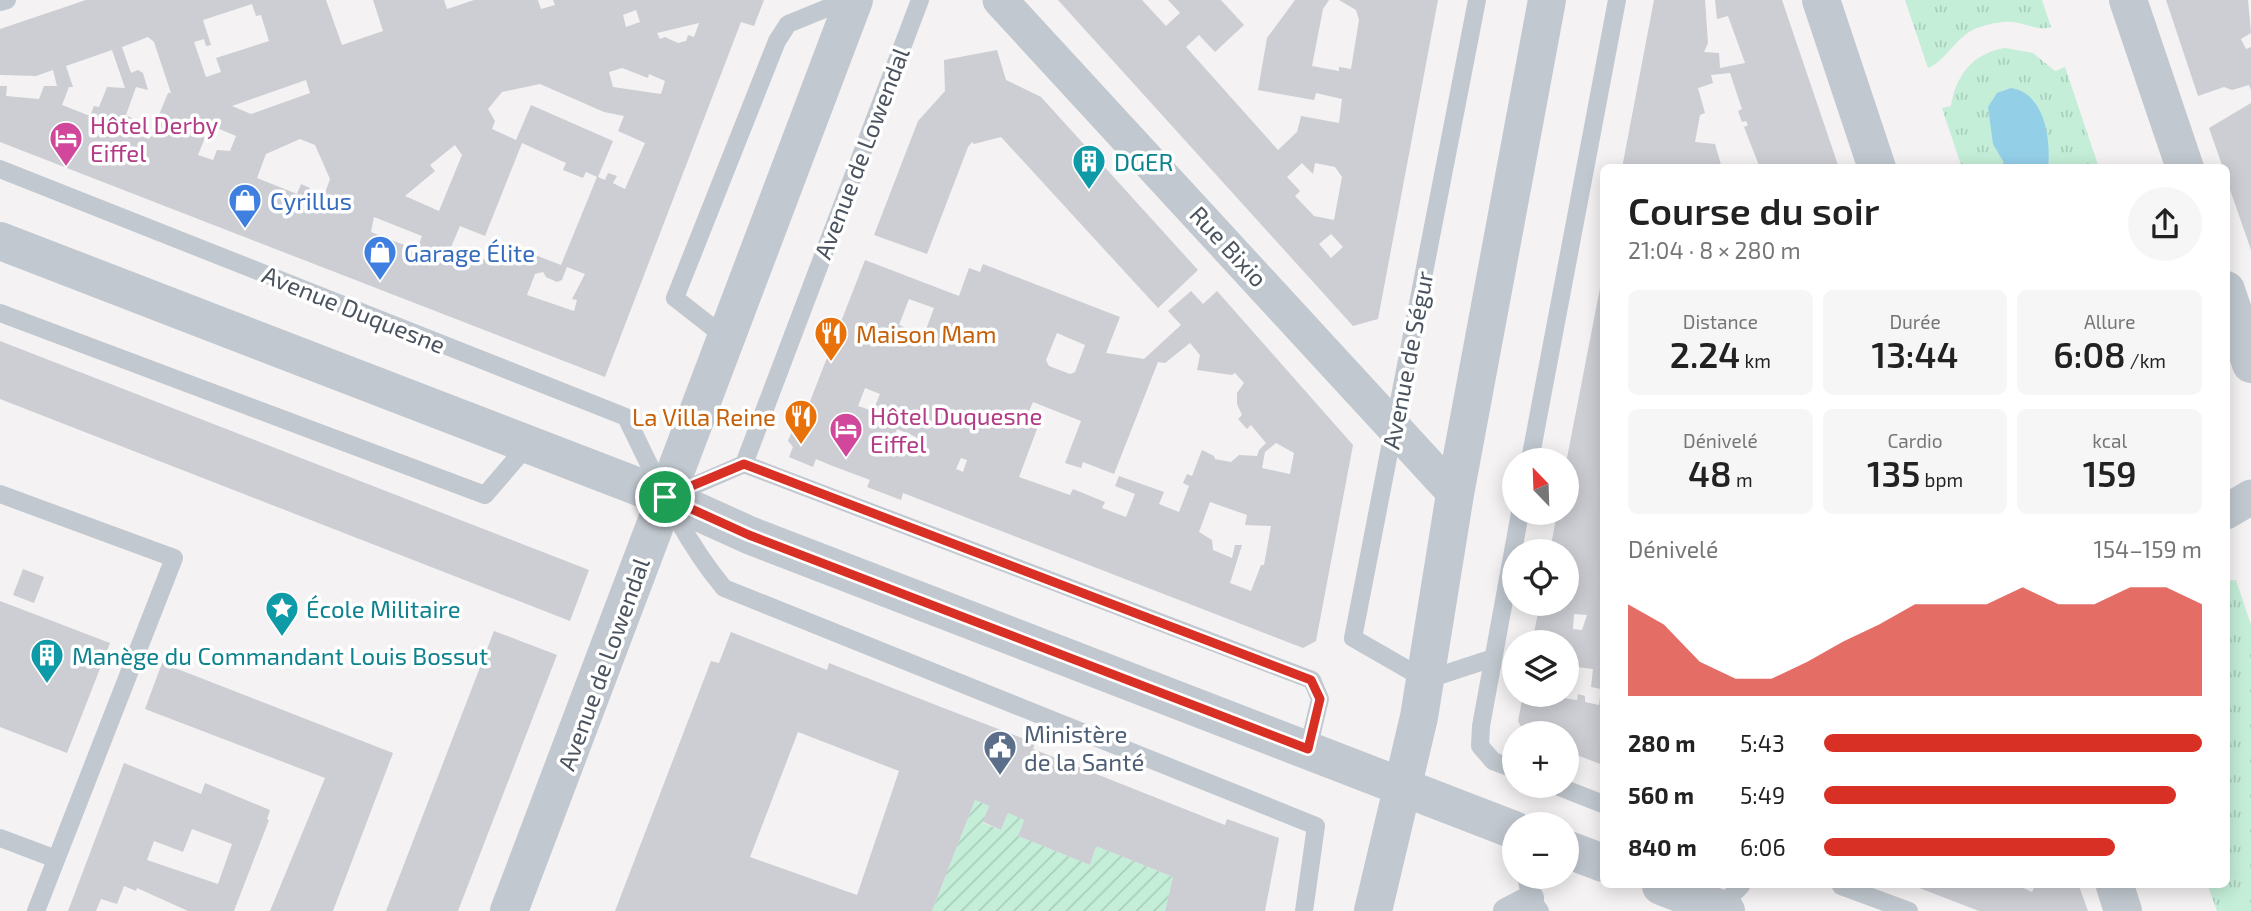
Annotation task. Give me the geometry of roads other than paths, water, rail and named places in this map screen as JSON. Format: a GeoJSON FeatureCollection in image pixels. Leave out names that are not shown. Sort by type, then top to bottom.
{"type":"FeatureCollection","features":[{"type":"Feature","properties":{"kind":"street","name":"Avenue de Lowendal"},"geometry":{"type":"LineString","coordinates":[[509,911],[854,0]]}},
{"type":"Feature","properties":{"kind":"street","name":"Rue Bixio"},"geometry":{"type":"LineString","coordinates":[[1000,0],[1455,494]]}},
{"type":"Feature","properties":{"kind":"street"},"geometry":{"type":"LineString","coordinates":[[1378,908],[1426,680],[1455,494],[1547,0]]}},
{"type":"Feature","properties":{"kind":"street"},"geometry":{"type":"LineString","coordinates":[[1821,0],[1876,164]]}},
{"type":"Feature","properties":{"kind":"street"},"geometry":{"type":"LineString","coordinates":[[2128,0],[2184,164]]}},
{"type":"Feature","properties":{"kind":"street"},"geometry":{"type":"LineString","coordinates":[[0,241],[665,497],[749,535],[1502,825]]}},
{"type":"Feature","properties":{"kind":"street"},"geometry":{"type":"LineString","coordinates":[[2230,302],[2251,364]]}},
{"type":"Feature","properties":{"kind":"street"},"geometry":{"type":"LineString","coordinates":[[2230,510],[2251,497]]}},
{"type":"Feature","properties":{"kind":"street"},"geometry":{"type":"LineString","coordinates":[[1579,854],[1600,862]]}},
{"type":"Feature","properties":{"kind":"street"},"geometry":{"type":"LineString","coordinates":[[1670,888],[1729,901]]}},
{"type":"Feature","properties":{"kind":"street"},"geometry":{"type":"LineString","coordinates":[[2116,888],[2123,911]]}},
{"type":"Feature","properties":{"kind":"street"},"geometry":{"type":"LineString","coordinates":[[1506,911],[1532,895]]}},
{"type":"Feature","properties":{"kind":"lane"},"geometry":{"type":"LineString","coordinates":[[0,2],[7,0]]}},
{"type":"Feature","properties":{"kind":"lane"},"geometry":{"type":"LineString","coordinates":[[726,338],[675,298],[777,41],[788,24],[847,0]]}},
{"type":"Feature","properties":{"kind":"lane","name":"Avenue de Lowendal"},"geometry":{"type":"LineString","coordinates":[[744,464],[920,0]]}},
{"type":"Feature","properties":{"kind":"lane","name":"Avenue de Ségur"},"geometry":{"type":"LineString","coordinates":[[1426,680],[1353,638],[1476,0]]}},
{"type":"Feature","properties":{"kind":"lane"},"geometry":{"type":"LineString","coordinates":[[1532,448],[1617,0]]}},
{"type":"Feature","properties":{"kind":"lane","name":"Avenue Duquesne"},"geometry":{"type":"LineString","coordinates":[[0,169],[626,417],[665,497],[704,565],[724,588],[1316,826],[1304,911]]}},
{"type":"Feature","properties":{"kind":"lane"},"geometry":{"type":"LineString","coordinates":[[0,313],[485,495],[527,446]]}},
{"type":"Feature","properties":{"kind":"lane"},"geometry":{"type":"LineString","coordinates":[[665,497],[744,464],[1311,680],[1320,699],[1308,749]]}},
{"type":"Feature","properties":{"kind":"lane"},"geometry":{"type":"LineString","coordinates":[[0,494],[174,558],[36,911]]}},
{"type":"Feature","properties":{"kind":"lane"},"geometry":{"type":"LineString","coordinates":[[1502,764],[1493,761],[1480,746],[1493,657],[1518,525]]}},
{"type":"Feature","properties":{"kind":"lane"},"geometry":{"type":"LineString","coordinates":[[1426,680],[1493,657]]}},
{"type":"Feature","properties":{"kind":"lane"},"geometry":{"type":"LineString","coordinates":[[1579,795],[1600,803]]}},
{"type":"Feature","properties":{"kind":"lane"},"geometry":{"type":"LineString","coordinates":[[0,838],[57,859]]}},
{"type":"Feature","properties":{"kind":"lane"},"geometry":{"type":"LineString","coordinates":[[1847,888],[1909,911]]}},
{"type":"Feature","properties":{"kind":"water"},"geometry":{"type":"Polygon","coordinates":[[[2011,88],[2032,99],[2047,132],[2048,164],[2005,164],[1993,144],[1988,107],[1997,93],[2011,88]]]}},
{"type":"Feature","properties":{"kind":"place","name":"Hôtel Derby Eiffel"},"geometry":{"type":"Point","coordinates":[66,168]}},
{"type":"Feature","properties":{"kind":"place","name":"DGER"},"geometry":{"type":"Point","coordinates":[1089,191]}},
{"type":"Feature","properties":{"kind":"place","name":"Cyrillus"},"geometry":{"type":"Point","coordinates":[245,230]}},
{"type":"Feature","properties":{"kind":"place","name":"Garage Élite"},"geometry":{"type":"Point","coordinates":[380,282]}},
{"type":"Feature","properties":{"kind":"place","name":"Maison Mam"},"geometry":{"type":"Point","coordinates":[831,363]}},
{"type":"Feature","properties":{"kind":"place","name":"La Villa Reine"},"geometry":{"type":"Point","coordinates":[801,446]}},
{"type":"Feature","properties":{"kind":"place","name":"Hôtel Duquesne Eiffel"},"geometry":{"type":"Point","coordinates":[846,459]}},
{"type":"Feature","properties":{"kind":"place","name":"École Militaire"},"geometry":{"type":"Point","coordinates":[282,638]}},
{"type":"Feature","properties":{"kind":"place","name":"Manège du Commandant Louis Bossut"},"geometry":{"type":"Point","coordinates":[47,685]}},
{"type":"Feature","properties":{"kind":"place","name":"Ministère de la Santé"},"geometry":{"type":"Point","coordinates":[1000,777]}}]}
